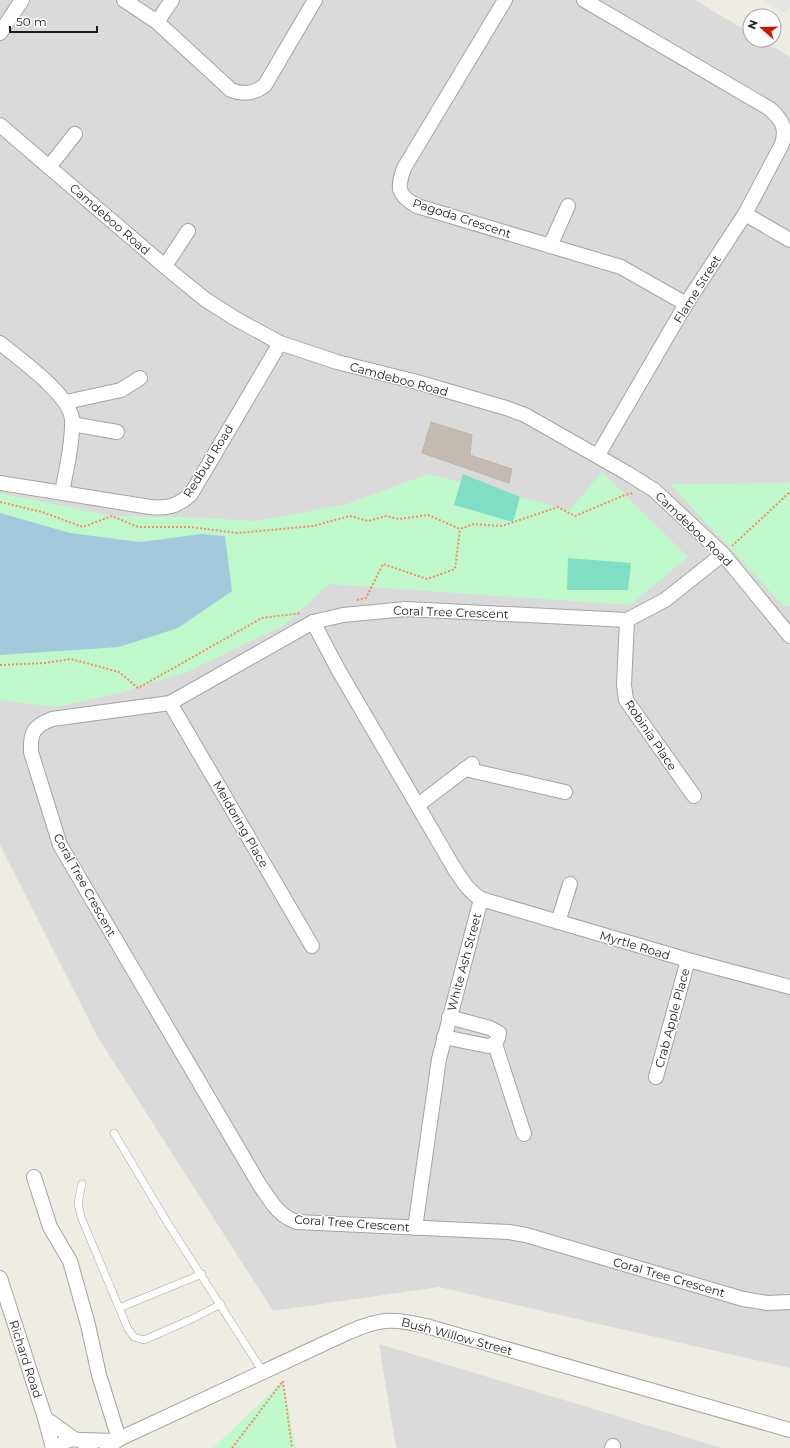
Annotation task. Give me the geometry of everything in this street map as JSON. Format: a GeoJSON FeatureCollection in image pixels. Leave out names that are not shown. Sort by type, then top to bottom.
{"type":"FeatureCollection","features":[{"type":"Feature","properties":{"kind":"street"},"geometry":{"type":"LineString","coordinates":[[0,33],[22,0]]}},
{"type":"Feature","properties":{"kind":"street"},"geometry":{"type":"LineString","coordinates":[[124,0],[158,22],[231,90],[239,94],[257,92],[265,85],[315,0]]}},
{"type":"Feature","properties":{"kind":"street"},"geometry":{"type":"LineString","coordinates":[[158,22],[172,0]]}},
{"type":"Feature","properties":{"kind":"street","name":"Pagoda Crescent"},"geometry":{"type":"LineString","coordinates":[[505,0],[404,168],[400,181],[400,191],[406,200],[417,206],[621,267],[686,304]]}},
{"type":"Feature","properties":{"kind":"street","name":"Flame Street"},"geometry":{"type":"LineString","coordinates":[[584,0],[770,109],[782,120],[785,136],[745,214],[686,304],[598,455]]}},
{"type":"Feature","properties":{"kind":"street","name":"Camdeboo Road"},"geometry":{"type":"LineString","coordinates":[[0,125],[206,300],[236,319],[280,343],[337,362],[506,408],[525,415],[598,455],[654,490],[723,554],[790,636]]}},
{"type":"Feature","properties":{"kind":"street"},"geometry":{"type":"LineString","coordinates":[[49,167],[75,134]]}},
{"type":"Feature","properties":{"kind":"street"},"geometry":{"type":"LineString","coordinates":[[550,246],[568,206]]}},
{"type":"Feature","properties":{"kind":"street"},"geometry":{"type":"LineString","coordinates":[[745,214],[790,240]]}},
{"type":"Feature","properties":{"kind":"street"},"geometry":{"type":"LineString","coordinates":[[165,266],[188,231]]}},
{"type":"Feature","properties":{"kind":"street"},"geometry":{"type":"LineString","coordinates":[[0,343],[60,395],[69,408],[72,424],[71,438],[62,493]]}},
{"type":"Feature","properties":{"kind":"street","name":"Redbud Road"},"geometry":{"type":"LineString","coordinates":[[0,483],[162,508],[172,507],[183,502],[191,494],[280,343]]}},
{"type":"Feature","properties":{"kind":"street"},"geometry":{"type":"LineString","coordinates":[[66,402],[121,390],[140,378]]}},
{"type":"Feature","properties":{"kind":"street"},"geometry":{"type":"LineString","coordinates":[[72,424],[117,432]]}},
{"type":"Feature","properties":{"kind":"street"},"geometry":{"type":"LineString","coordinates":[[627,620],[665,600],[723,554]]}},
{"type":"Feature","properties":{"kind":"street","name":"Coral Tree Crescent"},"geometry":{"type":"LineString","coordinates":[[627,620],[406,609],[350,614],[313,622],[170,703],[52,719],[39,724],[30,739],[31,752],[60,845],[232,1138],[278,1212],[297,1222],[509,1232],[526,1235],[743,1299],[767,1303],[790,1302]]}},
{"type":"Feature","properties":{"kind":"street","name":"Robinia Place"},"geometry":{"type":"LineString","coordinates":[[627,620],[624,685],[626,700],[694,796]]}},
{"type":"Feature","properties":{"kind":"street","name":"White Ash Street"},"geometry":{"type":"LineString","coordinates":[[313,622],[338,671],[465,885],[473,894],[481,899],[444,1037],[430,1115],[415,1228]]}},
{"type":"Feature","properties":{"kind":"street","name":"Meidoring Place"},"geometry":{"type":"LineString","coordinates":[[170,703],[312,946]]}},
{"type":"Feature","properties":{"kind":"street"},"geometry":{"type":"LineString","coordinates":[[418,805],[468,767],[565,792]]}},
{"type":"Feature","properties":{"kind":"street"},"geometry":{"type":"LineString","coordinates":[[558,922],[570,884]]}},
{"type":"Feature","properties":{"kind":"street","name":"Myrtle Road"},"geometry":{"type":"LineString","coordinates":[[481,899],[688,960],[790,987]]}},
{"type":"Feature","properties":{"kind":"street","name":"Crab Apple Place"},"geometry":{"type":"LineString","coordinates":[[656,1077],[688,960]]}},
{"type":"Feature","properties":{"kind":"street"},"geometry":{"type":"LineString","coordinates":[[449,1017],[497,1031],[499,1036],[495,1044],[524,1134]]}},
{"type":"Feature","properties":{"kind":"street"},"geometry":{"type":"LineString","coordinates":[[444,1037],[488,1046],[495,1044]]}},
{"type":"Feature","properties":{"kind":"street"},"geometry":{"type":"LineString","coordinates":[[34,1177],[50,1227],[70,1261],[88,1325],[114,1442]]}},
{"type":"Feature","properties":{"kind":"street","name":"Richard Road"},"geometry":{"type":"LineString","coordinates":[[0,1278],[45,1418],[53,1448]]}},
{"type":"Feature","properties":{"kind":"street","name":"Bush Willow Street"},"geometry":{"type":"LineString","coordinates":[[82,1442],[114,1442],[364,1325],[394,1319],[426,1326],[790,1430]]}},
{"type":"Feature","properties":{"kind":"street"},"geometry":{"type":"LineString","coordinates":[[45,1418],[82,1442]]}},
{"type":"Feature","properties":{"kind":"street"},"geometry":{"type":"LineString","coordinates":[[57,1448],[68,1440],[82,1442]]}},
{"type":"Feature","properties":{"kind":"lane"},"geometry":{"type":"LineString","coordinates":[[114,1133],[167,1222],[202,1274],[263,1372]]}},
{"type":"Feature","properties":{"kind":"lane"},"geometry":{"type":"LineString","coordinates":[[82,1184],[78,1203],[81,1216],[128,1329],[134,1337],[144,1340],[192,1319],[221,1304]]}},
{"type":"Feature","properties":{"kind":"lane"},"geometry":{"type":"LineString","coordinates":[[120,1308],[202,1274]]}},
{"type":"Feature","properties":{"kind":"path"},"geometry":{"type":"LineString","coordinates":[[0,502],[42,512],[83,528],[112,516],[138,528],[190,526],[238,533],[313,526],[350,516],[368,521],[386,516],[399,519],[428,515],[460,529],[474,524],[502,526],[558,507],[576,516],[625,495],[654,490]]}},
{"type":"Feature","properties":{"kind":"path"},"geometry":{"type":"LineString","coordinates":[[723,554],[790,492]]}},
{"type":"Feature","properties":{"kind":"path"},"geometry":{"type":"LineString","coordinates":[[352,601],[366,598],[383,564],[427,579],[455,569],[460,529]]}},
{"type":"Feature","properties":{"kind":"path"},"geometry":{"type":"LineString","coordinates":[[0,665],[45,664],[71,658],[119,672],[138,688],[262,618],[302,613]]}},
{"type":"Feature","properties":{"kind":"path"},"geometry":{"type":"LineString","coordinates":[[232,1448],[283,1381],[292,1448]]}},
{"type":"Feature","properties":{"kind":"shaded area"},"geometry":{"type":"Polygon","coordinates":[[[0,0],[695,0],[742,28],[742,48],[775,48],[790,57],[790,1368],[439,1287],[273,1311],[97,1036],[0,845],[0,0]]]}},
{"type":"Feature","properties":{"kind":"shaded area"},"geometry":{"type":"Polygon","coordinates":[[[763,0],[790,0],[790,7],[786,14],[782,12],[782,8],[776,8],[763,0]]]}},
{"type":"Feature","properties":{"kind":"shaded area"},"geometry":{"type":"Polygon","coordinates":[[[379,1344],[722,1448],[396,1448],[379,1344]]]}},
{"type":"Feature","properties":{"kind":"green space"},"geometry":{"type":"Polygon","coordinates":[[[602,472],[688,557],[630,605],[329,584],[284,625],[187,672],[123,692],[56,707],[0,700],[0,493],[112,516],[187,517],[255,521],[344,505],[428,474],[570,510],[602,472]]]}},
{"type":"Feature","properties":{"kind":"green space"},"geometry":{"type":"Polygon","coordinates":[[[463,474],[520,497],[513,522],[454,505],[463,474]]]}},
{"type":"Feature","properties":{"kind":"green space"},"geometry":{"type":"Polygon","coordinates":[[[790,483],[790,606],[784,606],[670,484],[790,483]]]}},
{"type":"Feature","properties":{"kind":"green space"},"geometry":{"type":"Polygon","coordinates":[[[568,558],[631,563],[628,590],[567,590],[568,558]]]}},
{"type":"Feature","properties":{"kind":"green space"},"geometry":{"type":"Polygon","coordinates":[[[283,1381],[296,1448],[213,1448],[283,1381]]]}},
{"type":"Feature","properties":{"kind":"water"},"geometry":{"type":"Polygon","coordinates":[[[0,513],[70,533],[140,542],[201,534],[225,536],[232,591],[178,628],[119,647],[0,655],[0,513]]]}},
{"type":"Feature","properties":{"kind":"building"},"geometry":{"type":"Polygon","coordinates":[[[431,422],[472,435],[470,455],[512,469],[509,483],[422,453],[431,422]]]}}]}
